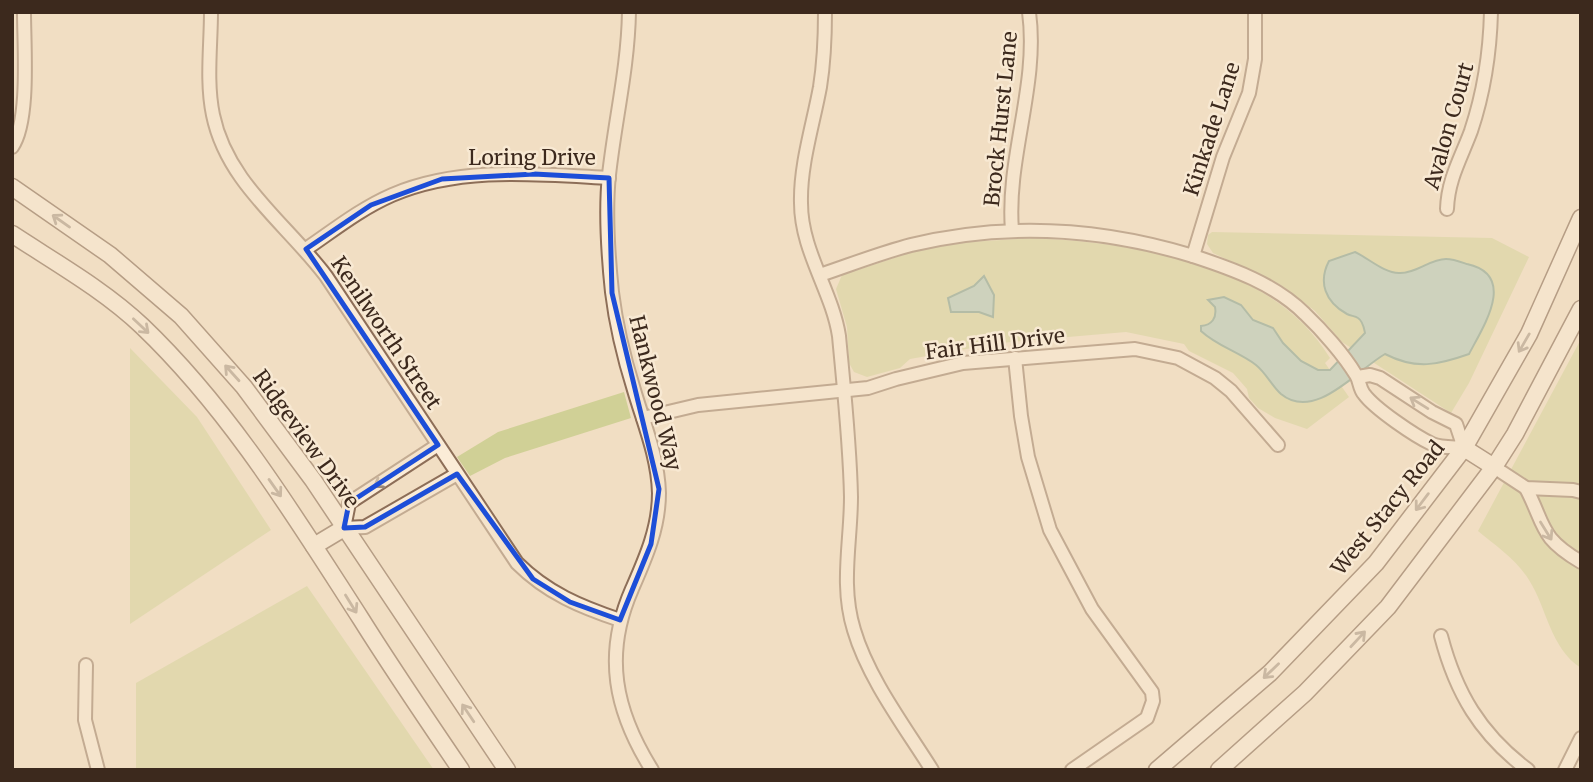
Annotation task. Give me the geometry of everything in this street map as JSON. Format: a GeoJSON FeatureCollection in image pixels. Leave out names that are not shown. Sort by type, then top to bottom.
{"type":"FeatureCollection","features":[{"type":"Feature","properties":{"kind":"main road","name":"Ridgeview Drive"},"geometry":{"type":"LineString","coordinates":[[12,187],[110,255],[181,316],[244,387],[313,480],[507,770]]}},
{"type":"Feature","properties":{"kind":"main road","name":"West Stacy Road"},"geometry":{"type":"LineString","coordinates":[[1157,770],[1270,674],[1377,563],[1464,448],[1529,334],[1581,218]]}},
{"type":"Feature","properties":{"kind":"main road"},"geometry":{"type":"LineString","coordinates":[[12,234],[102,292],[140,324],[177,361],[236,432],[461,770]]}},
{"type":"Feature","properties":{"kind":"main road"},"geometry":{"type":"LineString","coordinates":[[1219,770],[1306,693],[1388,607],[1494,467],[1521,423],[1581,309]]}},
{"type":"Feature","properties":{"kind":"main road"},"geometry":{"type":"LineString","coordinates":[[1464,448],[1494,467]]}},
{"type":"Feature","properties":{"kind":"main road"},"geometry":{"type":"LineString","coordinates":[[314,546],[344,528]]}},
{"type":"Feature","properties":{"kind":"street"},"geometry":{"type":"LineString","coordinates":[[12,147],[19,137],[24,88],[24,12]]}},
{"type":"Feature","properties":{"kind":"street","name":"Kenilworth Street"},"geometry":{"type":"LineString","coordinates":[[211,12],[211,100],[219,136],[232,165],[246,186],[306,249],[326,276],[505,547],[533,579],[570,602],[620,620]]}},
{"type":"Feature","properties":{"kind":"street","name":"Hankwood Way"},"geometry":{"type":"LineString","coordinates":[[629,12],[628,58],[609,178],[608,245],[620,343],[657,473],[659,510],[651,544],[620,620],[615,665],[623,713],[652,770]]}},
{"type":"Feature","properties":{"kind":"street"},"geometry":{"type":"LineString","coordinates":[[825,12],[823,64],[800,205],[803,229],[836,317],[851,499],[846,587],[853,629],[863,655],[932,770]]}},
{"type":"Feature","properties":{"kind":"street","name":"Brock Hurst Lane"},"geometry":{"type":"LineString","coordinates":[[1012,230],[1012,186],[1029,63],[1029,12]]}},
{"type":"Feature","properties":{"kind":"street","name":"Kinkade Lane"},"geometry":{"type":"LineString","coordinates":[[1193,256],[1223,157],[1249,93],[1255,59],[1255,12]]}},
{"type":"Feature","properties":{"kind":"street","name":"Avalon Court"},"geometry":{"type":"LineString","coordinates":[[1447,209],[1448,188],[1471,131],[1485,77],[1491,12]]}},
{"type":"Feature","properties":{"kind":"street","name":"Loring Drive"},"geometry":{"type":"LineString","coordinates":[[306,249],[371,205],[405,190],[442,179],[521,174],[609,178]]}},
{"type":"Feature","properties":{"kind":"street"},"geometry":{"type":"LineString","coordinates":[[820,275],[910,245],[985,232],[1044,230],[1102,235],[1170,249],[1214,262],[1270,287],[1306,314],[1358,377],[1365,396],[1379,410],[1434,445],[1464,448],[1456,424],[1432,412],[1380,378],[1370,375],[1358,377]]}},
{"type":"Feature","properties":{"kind":"street","name":"Fair Hill Drive"},"geometry":{"type":"LineString","coordinates":[[643,418],[677,408],[709,403],[868,388],[963,363],[1135,349],[1178,358],[1215,378],[1231,391],[1278,445]]}},
{"type":"Feature","properties":{"kind":"street"},"geometry":{"type":"LineString","coordinates":[[1015,358],[1028,457],[1050,530],[1092,609],[1152,692],[1153,701],[1147,718],[1072,770]]}},
{"type":"Feature","properties":{"kind":"street"},"geometry":{"type":"LineString","coordinates":[[438,445],[349,503],[344,528],[365,527],[457,474]]}},
{"type":"Feature","properties":{"kind":"street"},"geometry":{"type":"LineString","coordinates":[[1494,467],[1526,488],[1581,492]]}},
{"type":"Feature","properties":{"kind":"street"},"geometry":{"type":"LineString","coordinates":[[1526,488],[1546,534],[1559,549],[1581,562]]}},
{"type":"Feature","properties":{"kind":"street"},"geometry":{"type":"LineString","coordinates":[[1441,636],[1449,667],[1472,712],[1503,750],[1528,770]]}},
{"type":"Feature","properties":{"kind":"street"},"geometry":{"type":"LineString","coordinates":[[86,665],[85,720],[98,770]]}},
{"type":"Feature","properties":{"kind":"street"},"geometry":{"type":"LineString","coordinates":[[1565,770],[1581,738]]}},
{"type":"Feature","properties":{"kind":"highlighted area"},"geometry":{"type":"Polygon","coordinates":[[[534,174],[609,178],[612,293],[659,489],[651,544],[620,620],[570,602],[533,579],[457,474],[365,527],[344,528],[349,503],[438,445],[306,249],[371,205],[442,179],[534,174]]]}},
{"type":"Feature","properties":{"kind":"green space"},"geometry":{"type":"Polygon","coordinates":[[[1212,232],[1492,238],[1529,257],[1469,383],[1451,413],[1342,342],[1315,311],[1281,285],[1213,253],[1207,244],[1208,235],[1212,232]]]}},
{"type":"Feature","properties":{"kind":"green space"},"geometry":{"type":"Polygon","coordinates":[[[1032,238],[1114,245],[1156,253],[1198,264],[1237,279],[1273,299],[1305,325],[1330,358],[1325,363],[1349,397],[1307,429],[1275,418],[1258,408],[1233,373],[1189,351],[1184,344],[1126,332],[1000,343],[910,359],[900,368],[867,377],[854,372],[849,363],[847,327],[836,289],[842,275],[918,250],[969,242],[1032,238]]]}},
{"type":"Feature","properties":{"kind":"green space"},"geometry":{"type":"Polygon","coordinates":[[[1581,339],[1581,668],[1562,650],[1524,573],[1478,531],[1581,339]]]}},
{"type":"Feature","properties":{"kind":"green space"},"geometry":{"type":"Polygon","coordinates":[[[130,348],[197,417],[271,530],[130,624],[130,348]]]}},
{"type":"Feature","properties":{"kind":"green space"},"geometry":{"type":"Polygon","coordinates":[[[624,392],[631,418],[505,458],[470,476],[457,457],[498,432],[624,392]]]}},
{"type":"Feature","properties":{"kind":"green space"},"geometry":{"type":"Polygon","coordinates":[[[307,586],[434,770],[136,770],[136,683],[307,586]]]}},
{"type":"Feature","properties":{"kind":"shaded area"},"geometry":{"type":"Polygon","coordinates":[[[1355,252],[1393,272],[1405,273],[1446,259],[1482,270],[1491,279],[1494,290],[1492,303],[1488,317],[1469,354],[1447,361],[1417,364],[1385,354],[1321,398],[1308,402],[1294,401],[1281,394],[1256,365],[1201,331],[1201,326],[1211,322],[1215,314],[1215,307],[1208,300],[1224,297],[1241,305],[1253,320],[1273,328],[1301,361],[1318,370],[1330,370],[1365,333],[1360,319],[1333,304],[1324,284],[1329,261],[1355,252]]]}},
{"type":"Feature","properties":{"kind":"shaded area"},"geometry":{"type":"Polygon","coordinates":[[[984,276],[994,295],[993,317],[979,312],[951,312],[948,298],[974,286],[984,276]]]}}]}
